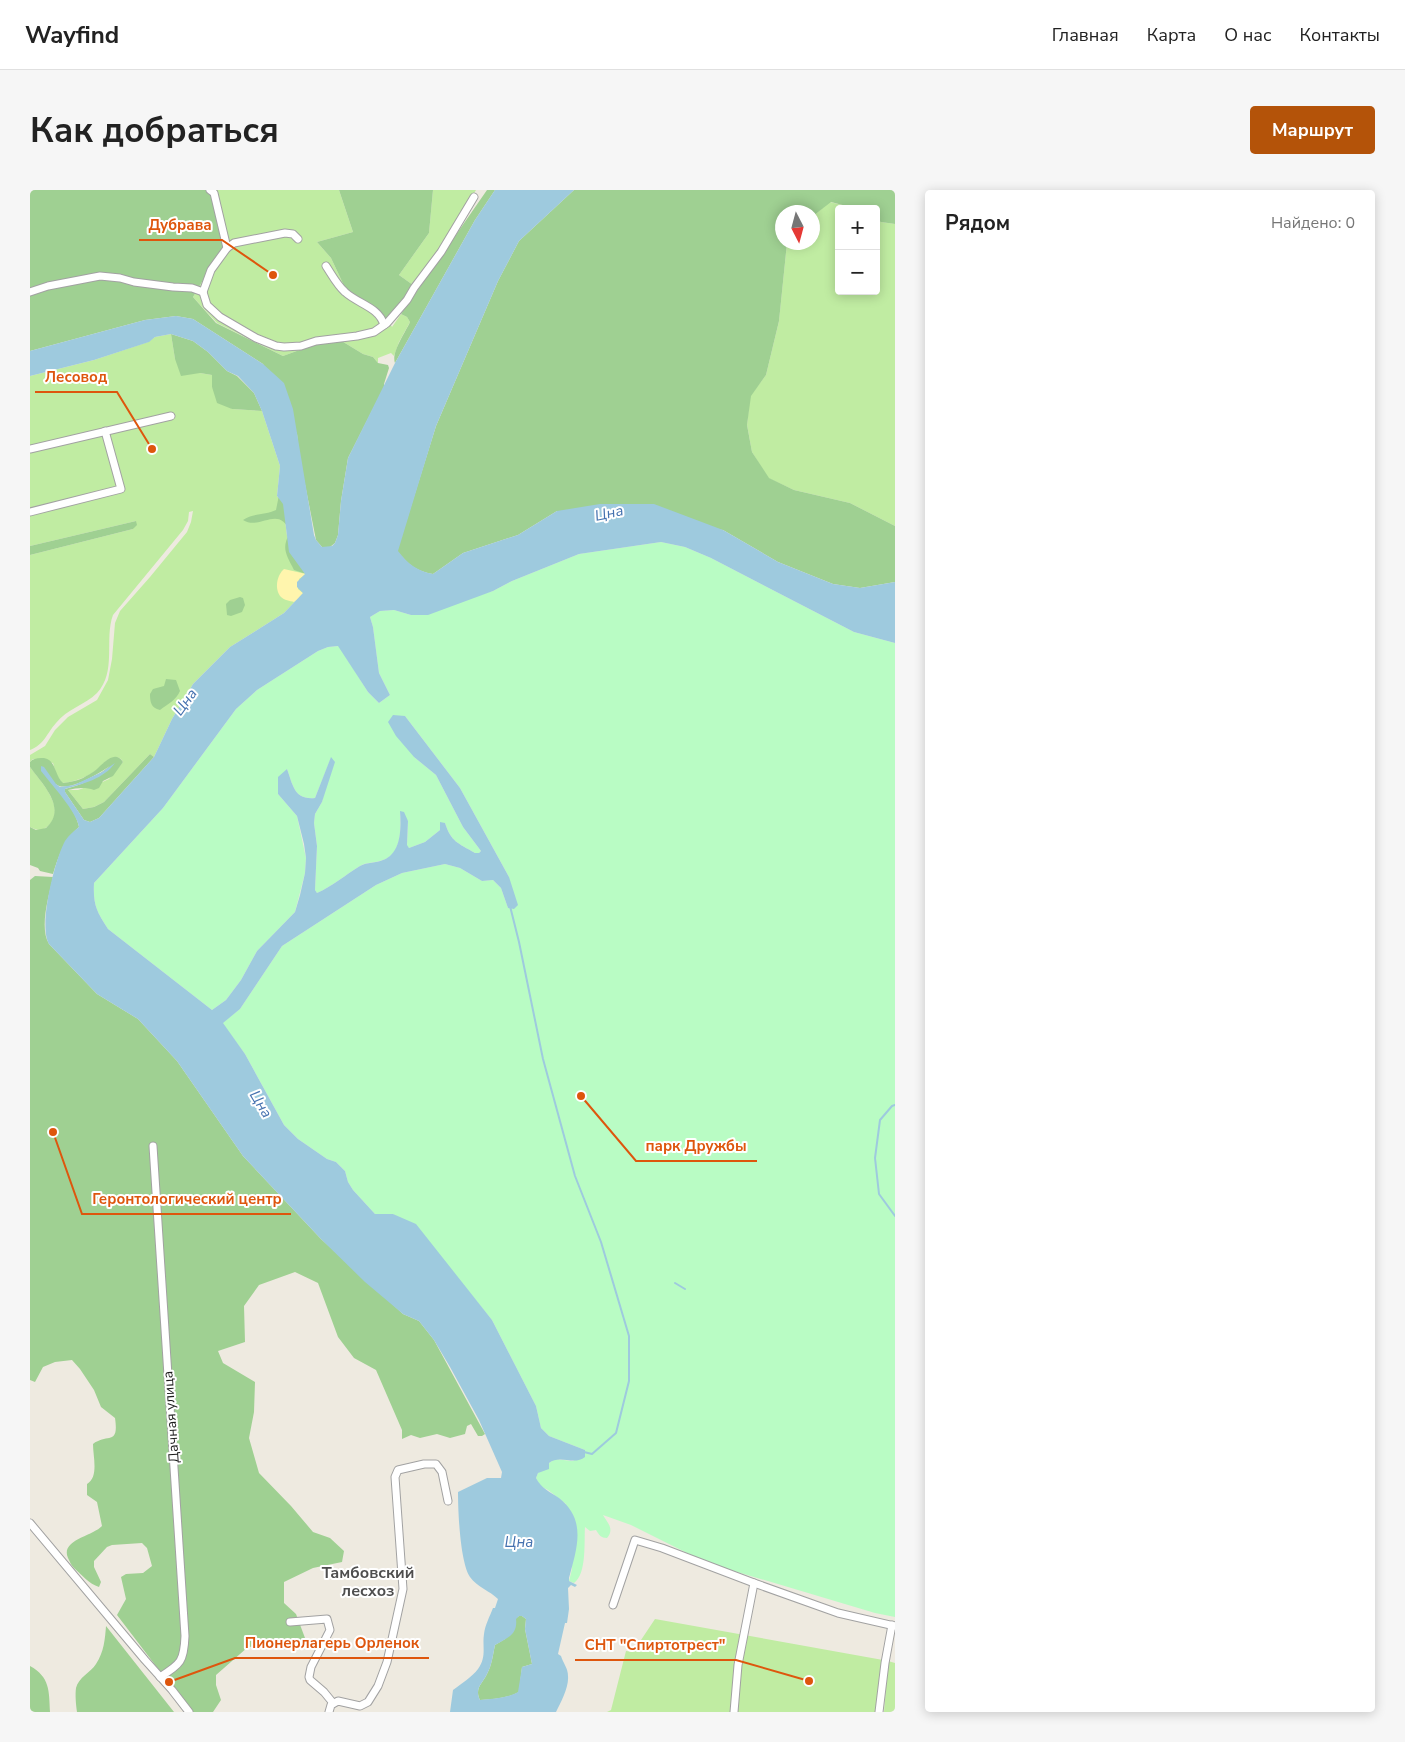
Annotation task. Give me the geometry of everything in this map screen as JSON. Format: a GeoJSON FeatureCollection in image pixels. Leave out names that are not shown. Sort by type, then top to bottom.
{"type":"FeatureCollection","features":[{"type":"Feature","properties":{"kind":"street"},"geometry":{"type":"LineString","coordinates":[[214,191],[227,248]]}},
{"type":"Feature","properties":{"kind":"street"},"geometry":{"type":"LineString","coordinates":[[298,239],[293,234],[285,233],[234,243],[227,248],[211,270],[203,292],[207,305],[220,317],[256,338],[276,346],[301,346],[316,341],[374,332],[384,325],[407,300],[441,252],[474,197]]}},
{"type":"Feature","properties":{"kind":"street"},"geometry":{"type":"LineString","coordinates":[[326,266],[346,293],[376,312],[384,325]]}},
{"type":"Feature","properties":{"kind":"street"},"geometry":{"type":"LineString","coordinates":[[30,292],[48,286],[100,276],[149,284],[192,288],[203,292]]}},
{"type":"Feature","properties":{"kind":"street"},"geometry":{"type":"LineString","coordinates":[[30,449],[171,416]]}},
{"type":"Feature","properties":{"kind":"street"},"geometry":{"type":"LineString","coordinates":[[30,512],[121,489],[105,431]]}},
{"type":"Feature","properties":{"kind":"street","name":"Дачная улица"},"geometry":{"type":"LineString","coordinates":[[153,1146],[185,1636],[182,1660],[176,1667],[160,1677]]}},
{"type":"Feature","properties":{"kind":"street"},"geometry":{"type":"LineString","coordinates":[[333,1703],[342,1701],[360,1706],[368,1702],[378,1686],[388,1662],[403,1589],[395,1478],[398,1470],[424,1464],[436,1464],[442,1472],[448,1501]]}},
{"type":"Feature","properties":{"kind":"street"},"geometry":{"type":"LineString","coordinates":[[30,1524],[189,1712]]}},
{"type":"Feature","properties":{"kind":"street"},"geometry":{"type":"LineString","coordinates":[[613,1605],[635,1540],[662,1548],[838,1613],[894,1625],[884,1663],[879,1712]]}},
{"type":"Feature","properties":{"kind":"street"},"geometry":{"type":"LineString","coordinates":[[734,1712],[738,1665],[754,1583]]}},
{"type":"Feature","properties":{"kind":"street"},"geometry":{"type":"LineString","coordinates":[[290,1622],[328,1619],[330,1630],[311,1667],[309,1677],[333,1703]]}},
{"type":"Feature","properties":{"kind":"street"},"geometry":{"type":"LineString","coordinates":[[329,1712],[333,1703]]}},
{"type":"Feature","properties":{"kind":"green space"},"geometry":{"type":"Polygon","coordinates":[[[30,190],[214,190],[228,238],[193,297],[216,323],[283,356],[316,344],[340,340],[363,354],[373,357],[378,363],[388,365],[389,368],[384,387],[348,458],[338,535],[335,543],[330,547],[322,547],[316,540],[299,454],[297,434],[263,364],[193,319],[176,316],[145,320],[30,351],[30,190]]]}},
{"type":"Feature","properties":{"kind":"green space"},"geometry":{"type":"Polygon","coordinates":[[[214,190],[339,190],[353,232],[317,242],[331,258],[347,292],[388,320],[392,327],[401,314],[407,317],[410,322],[394,356],[391,353],[378,358],[378,363],[373,357],[363,354],[340,340],[316,344],[283,356],[217,323],[193,297],[228,238],[214,190]]]}},
{"type":"Feature","properties":{"kind":"green space"},"geometry":{"type":"Polygon","coordinates":[[[339,190],[433,190],[429,233],[399,275],[413,285],[388,320],[347,292],[331,258],[317,242],[353,232],[339,190]]]}},
{"type":"Feature","properties":{"kind":"green space"},"geometry":{"type":"Polygon","coordinates":[[[433,190],[476,190],[443,243],[413,285],[399,275],[429,233],[433,190]]]}},
{"type":"Feature","properties":{"kind":"green space"},"geometry":{"type":"Polygon","coordinates":[[[487,190],[495,190],[475,220],[395,363],[395,354],[410,322],[407,317],[401,314],[487,190]]]}},
{"type":"Feature","properties":{"kind":"green space"},"geometry":{"type":"Polygon","coordinates":[[[574,190],[895,190],[895,224],[880,222],[880,205],[843,205],[831,202],[820,211],[820,205],[775,205],[775,250],[786,250],[779,321],[766,375],[751,396],[747,425],[752,452],[769,478],[794,490],[850,503],[895,526],[895,582],[860,588],[833,584],[778,562],[723,530],[557,511],[518,535],[463,553],[433,574],[413,567],[405,560],[397,551],[436,426],[498,281],[519,241],[574,190]]]}},
{"type":"Feature","properties":{"kind":"green space"},"geometry":{"type":"Polygon","coordinates":[[[830,202],[842,205],[835,205],[835,295],[880,295],[880,222],[895,224],[895,526],[850,503],[794,490],[768,478],[752,452],[747,425],[750,396],[766,375],[779,321],[786,250],[820,250],[820,210],[830,202]]]}},
{"type":"Feature","properties":{"kind":"green space"},"geometry":{"type":"Polygon","coordinates":[[[171,334],[175,359],[200,373],[212,375],[212,387],[232,409],[262,411],[280,466],[277,496],[283,504],[289,552],[306,574],[303,593],[284,613],[230,647],[193,684],[172,719],[154,757],[150,754],[104,802],[94,807],[83,809],[68,790],[89,788],[109,779],[123,762],[121,759],[117,757],[109,759],[87,776],[62,783],[56,774],[53,763],[33,759],[30,762],[30,755],[45,746],[55,730],[68,717],[97,700],[108,680],[115,623],[120,611],[187,532],[193,511],[189,512],[188,521],[183,530],[113,615],[107,675],[103,685],[92,697],[60,718],[42,742],[30,750],[30,555],[133,529],[136,521],[30,546],[30,376],[94,360],[148,342],[155,337],[171,334]]]}},
{"type":"Feature","properties":{"kind":"green space"},"geometry":{"type":"Polygon","coordinates":[[[171,334],[193,341],[208,352],[227,371],[237,376],[254,393],[262,411],[232,409],[217,403],[212,387],[212,375],[200,373],[181,376],[175,359],[171,334]]]}},
{"type":"Feature","properties":{"kind":"green space"},"geometry":{"type":"Polygon","coordinates":[[[279,495],[283,496],[306,574],[294,570],[287,555],[285,547],[290,532],[286,524],[275,519],[256,523],[249,523],[243,520],[251,516],[276,510],[279,495]]]}},
{"type":"Feature","properties":{"kind":"green space"},"geometry":{"type":"Polygon","coordinates":[[[136,521],[137,525],[133,529],[30,555],[30,546],[136,521]]]}},
{"type":"Feature","properties":{"kind":"green space"},"geometry":{"type":"Polygon","coordinates":[[[661,542],[685,547],[711,558],[854,632],[895,643],[895,1617],[875,1613],[707,1563],[631,1525],[603,1515],[610,1526],[609,1535],[607,1538],[603,1537],[596,1530],[590,1531],[585,1527],[584,1557],[581,1572],[574,1583],[569,1581],[572,1569],[566,1504],[540,1486],[536,1478],[538,1473],[554,1459],[573,1461],[585,1450],[549,1436],[541,1428],[536,1406],[492,1320],[456,1276],[393,1214],[375,1214],[353,1190],[348,1182],[345,1171],[336,1162],[327,1159],[298,1139],[284,1125],[245,1054],[222,1023],[240,1009],[282,946],[376,885],[402,873],[445,864],[460,868],[482,881],[493,880],[501,888],[508,908],[509,877],[460,788],[405,716],[414,757],[436,775],[463,827],[481,851],[479,853],[475,853],[456,841],[445,823],[440,823],[440,830],[425,842],[409,848],[407,846],[408,821],[400,812],[399,840],[394,852],[389,857],[362,865],[317,893],[315,890],[317,846],[314,823],[315,814],[322,802],[331,758],[315,798],[303,797],[298,794],[287,769],[278,794],[297,816],[306,858],[305,873],[295,912],[257,951],[241,980],[226,1000],[212,1010],[108,929],[98,912],[95,902],[94,883],[163,808],[236,709],[257,690],[318,651],[328,647],[339,646],[368,692],[379,703],[390,695],[379,673],[370,617],[380,611],[394,610],[411,615],[493,591],[512,581],[579,554],[661,542]]]}},
{"type":"Feature","properties":{"kind":"green space"},"geometry":{"type":"Polygon","coordinates":[[[243,598],[245,605],[242,612],[231,616],[227,615],[226,604],[230,600],[243,598]]]}},
{"type":"Feature","properties":{"kind":"green space"},"geometry":{"type":"Polygon","coordinates":[[[166,679],[176,680],[180,691],[174,699],[160,710],[152,704],[150,694],[153,689],[164,686],[166,679]]]}},
{"type":"Feature","properties":{"kind":"green space"},"geometry":{"type":"Polygon","coordinates":[[[150,754],[154,757],[99,818],[90,822],[84,820],[65,792],[65,789],[90,780],[111,765],[71,786],[65,787],[55,784],[74,813],[79,827],[66,842],[53,874],[40,871],[38,868],[30,865],[30,827],[36,830],[46,828],[52,820],[54,804],[46,788],[30,767],[30,762],[33,759],[39,758],[50,760],[63,783],[83,778],[114,757],[120,759],[123,762],[113,776],[103,781],[99,788],[94,790],[81,788],[68,790],[83,809],[94,807],[104,802],[150,754]]]}},
{"type":"Feature","properties":{"kind":"green space"},"geometry":{"type":"Polygon","coordinates":[[[30,767],[45,787],[54,804],[55,812],[53,819],[46,828],[41,830],[30,827],[30,767]]]}},
{"type":"Feature","properties":{"kind":"green space"},"geometry":{"type":"Polygon","coordinates":[[[35,876],[53,877],[45,920],[46,937],[49,944],[97,994],[138,1019],[177,1061],[243,1156],[321,1239],[403,1314],[419,1321],[434,1340],[485,1434],[478,1436],[471,1424],[467,1426],[465,1434],[450,1438],[437,1434],[420,1438],[411,1435],[402,1439],[402,1430],[376,1370],[354,1358],[338,1337],[318,1283],[295,1272],[259,1285],[244,1306],[245,1342],[218,1351],[223,1363],[255,1382],[254,1412],[249,1438],[259,1473],[313,1532],[330,1538],[344,1551],[342,1562],[313,1568],[284,1582],[284,1603],[296,1614],[305,1638],[288,1647],[248,1647],[216,1675],[216,1685],[221,1700],[213,1712],[191,1712],[117,1615],[126,1599],[121,1577],[126,1574],[143,1573],[152,1566],[147,1548],[142,1543],[107,1547],[94,1561],[94,1567],[101,1582],[99,1587],[92,1584],[73,1567],[68,1558],[67,1552],[73,1543],[102,1526],[97,1502],[87,1495],[87,1484],[91,1481],[94,1472],[93,1444],[114,1436],[115,1418],[101,1407],[94,1390],[72,1360],[55,1362],[43,1367],[35,1382],[30,1380],[30,880],[35,876]]]}},
{"type":"Feature","properties":{"kind":"green space"},"geometry":{"type":"Polygon","coordinates":[[[519,1616],[526,1619],[525,1629],[532,1664],[522,1667],[519,1692],[505,1697],[480,1700],[478,1692],[490,1667],[495,1645],[505,1639],[516,1618],[519,1616]]]}},
{"type":"Feature","properties":{"kind":"green space"},"geometry":{"type":"Polygon","coordinates":[[[655,1619],[883,1660],[880,1712],[607,1712],[611,1710],[626,1651],[633,1652],[655,1619]]]}},
{"type":"Feature","properties":{"kind":"green space"},"geometry":{"type":"Polygon","coordinates":[[[106,1626],[174,1712],[77,1712],[77,1684],[94,1667],[101,1655],[106,1626]]]}},
{"type":"Feature","properties":{"kind":"green space"},"geometry":{"type":"Polygon","coordinates":[[[888,1661],[895,1663],[895,1712],[884,1712],[888,1661]]]}},
{"type":"Feature","properties":{"kind":"green space"},"geometry":{"type":"Polygon","coordinates":[[[30,1666],[37,1670],[45,1680],[49,1691],[50,1712],[30,1712],[30,1666]]]}},
{"type":"Feature","properties":{"kind":"sand"},"geometry":{"type":"Polygon","coordinates":[[[284,569],[306,574],[299,579],[298,589],[303,593],[294,602],[282,598],[279,594],[278,578],[284,569]]]}},
{"type":"Feature","properties":{"kind":"water","name":"Цна"},"geometry":{"type":"Polygon","coordinates":[[[495,190],[574,190],[519,241],[498,281],[436,426],[398,551],[405,560],[418,569],[433,574],[463,553],[518,535],[557,511],[600,504],[654,504],[723,530],[778,562],[833,584],[860,588],[895,582],[895,643],[854,632],[711,558],[685,547],[661,542],[579,554],[512,581],[493,591],[428,615],[411,615],[394,610],[380,611],[370,617],[379,673],[390,695],[379,703],[368,692],[338,646],[318,651],[257,690],[236,709],[163,808],[94,883],[94,897],[98,912],[108,929],[212,1010],[226,1000],[241,980],[257,951],[295,912],[300,895],[305,873],[306,858],[304,844],[297,816],[278,794],[278,777],[287,769],[298,794],[303,797],[315,798],[331,757],[335,762],[322,802],[315,814],[314,823],[317,846],[315,890],[317,893],[360,866],[389,857],[394,852],[399,839],[400,811],[404,812],[408,821],[407,845],[409,848],[425,842],[440,830],[440,822],[445,823],[450,834],[460,844],[475,853],[481,851],[463,827],[436,775],[414,757],[396,736],[388,722],[393,715],[405,716],[460,788],[509,877],[518,905],[514,909],[508,908],[501,888],[493,880],[482,881],[460,868],[445,864],[402,873],[376,885],[282,946],[240,1009],[223,1023],[245,1054],[284,1125],[298,1139],[327,1159],[336,1162],[345,1171],[348,1182],[353,1190],[375,1214],[393,1214],[416,1224],[492,1320],[536,1406],[541,1428],[549,1436],[585,1450],[585,1457],[581,1459],[558,1460],[549,1463],[549,1469],[538,1473],[536,1478],[543,1487],[568,1507],[574,1516],[578,1535],[569,1578],[569,1581],[577,1585],[575,1587],[571,1585],[568,1588],[569,1609],[567,1623],[565,1623],[558,1654],[561,1656],[568,1673],[568,1680],[556,1712],[450,1712],[453,1690],[473,1675],[481,1665],[485,1627],[498,1599],[473,1580],[467,1570],[460,1536],[458,1492],[487,1478],[501,1478],[502,1472],[479,1420],[434,1340],[419,1321],[403,1314],[365,1282],[321,1239],[243,1156],[177,1061],[138,1019],[97,994],[49,944],[45,923],[49,892],[61,850],[65,841],[79,827],[69,806],[41,771],[41,766],[44,767],[60,787],[74,785],[102,772],[115,763],[99,777],[65,789],[65,792],[84,820],[90,822],[99,818],[154,757],[172,719],[193,684],[230,647],[284,613],[303,593],[297,587],[297,582],[305,574],[289,552],[283,504],[277,496],[280,466],[262,411],[254,393],[238,376],[227,371],[208,352],[193,341],[171,334],[155,337],[149,342],[94,360],[30,376],[30,351],[145,320],[176,316],[193,319],[263,364],[284,383],[293,409],[314,535],[322,547],[332,546],[338,535],[348,458],[395,363],[475,220],[495,190]],[[522,1616],[516,1619],[515,1629],[511,1635],[495,1645],[490,1667],[478,1692],[480,1700],[505,1697],[518,1692],[522,1667],[532,1664],[525,1629],[526,1619],[522,1616]]]}},
{"type":"Feature","properties":{"kind":"waterway"},"geometry":{"type":"LineString","coordinates":[[510,906],[543,1059],[575,1176],[601,1242],[629,1336],[629,1381],[616,1433],[592,1454],[584,1452]]}},
{"type":"Feature","properties":{"kind":"waterway"},"geometry":{"type":"LineString","coordinates":[[895,1105],[880,1120],[875,1158],[879,1194],[895,1216]]}},
{"type":"Feature","properties":{"kind":"waterway"},"geometry":{"type":"LineString","coordinates":[[675,1283],[685,1289]]}},
{"type":"Feature","properties":{"kind":"place","name":"Дубрава"},"geometry":{"type":"Point","coordinates":[273,275]}},
{"type":"Feature","properties":{"kind":"place","name":"Лесовод"},"geometry":{"type":"Point","coordinates":[152,449]}},
{"type":"Feature","properties":{"kind":"place","name":"парк Дружбы"},"geometry":{"type":"Point","coordinates":[581,1096]}},
{"type":"Feature","properties":{"kind":"place","name":"Геронтологический центр"},"geometry":{"type":"Point","coordinates":[53,1132]}},
{"type":"Feature","properties":{"kind":"place","name":"СНТ \"Спиртотрест\""},"geometry":{"type":"Point","coordinates":[809,1681]}},
{"type":"Feature","properties":{"kind":"place","name":"Пионерлагерь Орленок"},"geometry":{"type":"Point","coordinates":[169,1682]}},
{"type":"Feature","properties":{"kind":"district","name":"Тамбовский лесхоз"},"geometry":{"type":"Point","coordinates":[368,1582]}}]}
